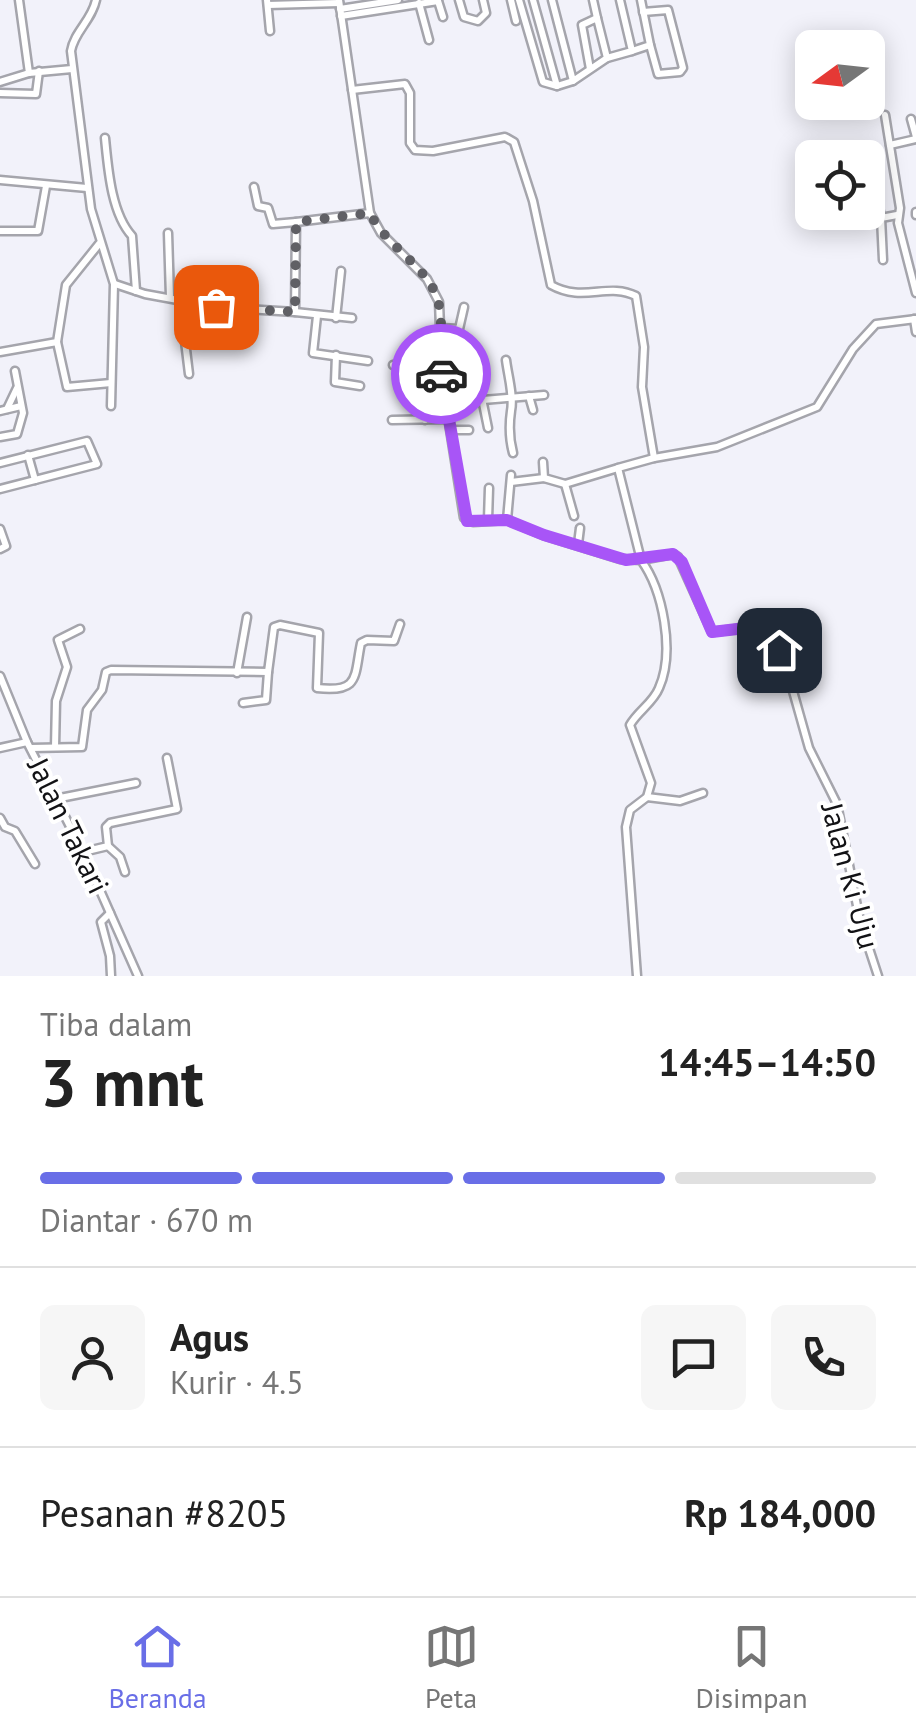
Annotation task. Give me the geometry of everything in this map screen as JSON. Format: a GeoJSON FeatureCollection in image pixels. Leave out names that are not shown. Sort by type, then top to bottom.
{"type":"FeatureCollection","features":[{"type":"Feature","properties":{"kind":"street"},"geometry":{"type":"LineString","coordinates":[[19,0],[29,73]]}},
{"type":"Feature","properties":{"kind":"street"},"geometry":{"type":"LineString","coordinates":[[96,0],[92,16],[72,44],[72,69],[87,188],[114,284],[111,406]]}},
{"type":"Feature","properties":{"kind":"street"},"geometry":{"type":"LineString","coordinates":[[340,7],[398,0]]}},
{"type":"Feature","properties":{"kind":"street"},"geometry":{"type":"LineString","coordinates":[[460,0],[464,17],[478,21],[486,12],[483,0]]}},
{"type":"Feature","properties":{"kind":"street"},"geometry":{"type":"LineString","coordinates":[[511,0],[516,21]]}},
{"type":"Feature","properties":{"kind":"street"},"geometry":{"type":"LineString","coordinates":[[519,0],[543,82],[556,86],[607,58],[650,45]]}},
{"type":"Feature","properties":{"kind":"street"},"geometry":{"type":"LineString","coordinates":[[533,0],[556,86]]}},
{"type":"Feature","properties":{"kind":"street"},"geometry":{"type":"LineString","coordinates":[[552,0],[573,80]]}},
{"type":"Feature","properties":{"kind":"street"},"geometry":{"type":"LineString","coordinates":[[594,0],[607,58]]}},
{"type":"Feature","properties":{"kind":"street"},"geometry":{"type":"LineString","coordinates":[[620,0],[632,51]]}},
{"type":"Feature","properties":{"kind":"street"},"geometry":{"type":"LineString","coordinates":[[640,0],[658,74],[680,72],[681,57],[668,10],[643,12]]}},
{"type":"Feature","properties":{"kind":"street"},"geometry":{"type":"LineString","coordinates":[[270,31],[268,2],[340,7],[438,1],[443,17]]}},
{"type":"Feature","properties":{"kind":"street"},"geometry":{"type":"LineString","coordinates":[[419,3],[429,40]]}},
{"type":"Feature","properties":{"kind":"street"},"geometry":{"type":"LineString","coordinates":[[340,7],[370,213],[388,242],[427,279],[438,302],[442,380],[464,518],[473,522],[507,520],[620,559],[640,560]]}},
{"type":"Feature","properties":{"kind":"street"},"geometry":{"type":"LineString","coordinates":[[590,69],[582,25],[597,18]]}},
{"type":"Feature","properties":{"kind":"street"},"geometry":{"type":"LineString","coordinates":[[0,82],[40,71],[72,69]]}},
{"type":"Feature","properties":{"kind":"street"},"geometry":{"type":"LineString","coordinates":[[0,93],[36,94],[40,71]]}},
{"type":"Feature","properties":{"kind":"street"},"geometry":{"type":"LineString","coordinates":[[352,90],[401,84],[408,87],[410,143],[415,150],[432,151],[505,137],[514,142],[533,201],[550,285],[574,295],[620,291],[636,296],[644,347],[642,387],[654,458]]}},
{"type":"Feature","properties":{"kind":"street"},"geometry":{"type":"LineString","coordinates":[[890,146],[916,138],[911,118]]}},
{"type":"Feature","properties":{"kind":"street"},"geometry":{"type":"LineString","coordinates":[[885,119],[900,208],[897,215],[912,259],[916,293]]}},
{"type":"Feature","properties":{"kind":"street"},"geometry":{"type":"LineString","coordinates":[[105,138],[113,190],[126,230],[132,236],[136,291]]}},
{"type":"Feature","properties":{"kind":"street"},"geometry":{"type":"LineString","coordinates":[[0,180],[87,188]]}},
{"type":"Feature","properties":{"kind":"street"},"geometry":{"type":"LineString","coordinates":[[0,232],[37,232],[46,186]]}},
{"type":"Feature","properties":{"kind":"street"},"geometry":{"type":"LineString","coordinates":[[254,187],[258,206],[268,208],[273,224],[370,213]]}},
{"type":"Feature","properties":{"kind":"street"},"geometry":{"type":"LineString","coordinates":[[885,217],[897,215]]}},
{"type":"Feature","properties":{"kind":"street"},"geometry":{"type":"LineString","coordinates":[[295,312],[296,222]]}},
{"type":"Feature","properties":{"kind":"street"},"geometry":{"type":"LineString","coordinates":[[882,230],[883,260]]}},
{"type":"Feature","properties":{"kind":"street"},"geometry":{"type":"LineString","coordinates":[[168,233],[170,298]]}},
{"type":"Feature","properties":{"kind":"street"},"geometry":{"type":"LineString","coordinates":[[100,244],[66,285],[57,342],[68,387],[111,384]]}},
{"type":"Feature","properties":{"kind":"street"},"geometry":{"type":"LineString","coordinates":[[336,318],[341,271]]}},
{"type":"Feature","properties":{"kind":"street"},"geometry":{"type":"LineString","coordinates":[[114,284],[240,310],[352,318]]}},
{"type":"Feature","properties":{"kind":"street"},"geometry":{"type":"LineString","coordinates":[[185,301],[189,374]]}},
{"type":"Feature","properties":{"kind":"street"},"geometry":{"type":"LineString","coordinates":[[441,328],[459,329],[464,306]]}},
{"type":"Feature","properties":{"kind":"street"},"geometry":{"type":"LineString","coordinates":[[317,316],[312,352],[368,361]]}},
{"type":"Feature","properties":{"kind":"street"},"geometry":{"type":"LineString","coordinates":[[507,520],[511,478],[544,478],[566,484],[654,458],[717,446],[810,410],[821,402],[853,349],[876,324],[915,319],[916,332]]}},
{"type":"Feature","properties":{"kind":"street"},"geometry":{"type":"LineString","coordinates":[[0,352],[57,342]]}},
{"type":"Feature","properties":{"kind":"street"},"geometry":{"type":"LineString","coordinates":[[336,355],[334,382],[360,386]]}},
{"type":"Feature","properties":{"kind":"street"},"geometry":{"type":"LineString","coordinates":[[394,365],[440,358]]}},
{"type":"Feature","properties":{"kind":"street"},"geometry":{"type":"LineString","coordinates":[[506,360],[513,453]]}},
{"type":"Feature","properties":{"kind":"street"},"geometry":{"type":"LineString","coordinates":[[0,437],[17,434],[22,420],[15,371]]}},
{"type":"Feature","properties":{"kind":"street"},"geometry":{"type":"LineString","coordinates":[[425,420],[421,383],[478,380],[488,428]]}},
{"type":"Feature","properties":{"kind":"street"},"geometry":{"type":"LineString","coordinates":[[4,410],[17,387]]}},
{"type":"Feature","properties":{"kind":"street"},"geometry":{"type":"LineString","coordinates":[[483,400],[544,394]]}},
{"type":"Feature","properties":{"kind":"street"},"geometry":{"type":"LineString","coordinates":[[530,396],[532,410]]}},
{"type":"Feature","properties":{"kind":"street"},"geometry":{"type":"LineString","coordinates":[[4,410],[21,406]]}},
{"type":"Feature","properties":{"kind":"street"},"geometry":{"type":"LineString","coordinates":[[392,420],[449,419]]}},
{"type":"Feature","properties":{"kind":"street"},"geometry":{"type":"LineString","coordinates":[[452,430],[470,430]]}},
{"type":"Feature","properties":{"kind":"street"},"geometry":{"type":"LineString","coordinates":[[0,463],[87,441],[96,462],[95,466],[0,489]]}},
{"type":"Feature","properties":{"kind":"street"},"geometry":{"type":"LineString","coordinates":[[28,455],[35,480]]}},
{"type":"Feature","properties":{"kind":"street"},"geometry":{"type":"LineString","coordinates":[[543,462],[544,478]]}},
{"type":"Feature","properties":{"kind":"street"},"geometry":{"type":"LineString","coordinates":[[618,468],[640,560],[660,594],[664,650],[664,674],[659,689],[630,725],[651,783],[647,797],[630,810],[626,827],[637,976]]}},
{"type":"Feature","properties":{"kind":"street"},"geometry":{"type":"LineString","coordinates":[[566,484],[574,516]]}},
{"type":"Feature","properties":{"kind":"street"},"geometry":{"type":"LineString","coordinates":[[488,520],[489,488]]}},
{"type":"Feature","properties":{"kind":"street"},"geometry":{"type":"LineString","coordinates":[[0,528],[6,546],[0,549]]}},
{"type":"Feature","properties":{"kind":"street"},"geometry":{"type":"LineString","coordinates":[[578,544],[580,528]]}},
{"type":"Feature","properties":{"kind":"street","name":"Jalan Ki Uju"},"geometry":{"type":"LineString","coordinates":[[640,560],[678,556],[712,632],[754,627],[768,645],[782,652],[809,748],[836,804],[860,921],[878,976]]}},
{"type":"Feature","properties":{"kind":"street"},"geometry":{"type":"LineString","coordinates":[[236,673],[246,617]]}},
{"type":"Feature","properties":{"kind":"street"},"geometry":{"type":"LineString","coordinates":[[243,703],[266,700],[277,624],[318,633],[316,683],[322,689],[353,684],[361,644],[367,640],[394,641],[400,624]]}},
{"type":"Feature","properties":{"kind":"street"},"geometry":{"type":"LineString","coordinates":[[54,746],[56,700],[67,667],[58,640],[80,630]]}},
{"type":"Feature","properties":{"kind":"street"},"geometry":{"type":"LineString","coordinates":[[0,748],[82,747],[87,710],[102,690],[106,672],[111,670],[268,672]]}},
{"type":"Feature","properties":{"kind":"street","name":"Jalan Takari"},"geometry":{"type":"LineString","coordinates":[[0,676],[138,976]]}},
{"type":"Feature","properties":{"kind":"street"},"geometry":{"type":"LineString","coordinates":[[125,872],[120,856],[108,846],[106,827],[177,809],[167,758]]}},
{"type":"Feature","properties":{"kind":"street"},"geometry":{"type":"LineString","coordinates":[[55,799],[136,782]]}},
{"type":"Feature","properties":{"kind":"street"},"geometry":{"type":"LineString","coordinates":[[647,797],[680,800],[703,794]]}},
{"type":"Feature","properties":{"kind":"street"},"geometry":{"type":"LineString","coordinates":[[0,818],[5,827],[16,832],[35,864]]}},
{"type":"Feature","properties":{"kind":"street"},"geometry":{"type":"LineString","coordinates":[[83,852],[108,846]]}},
{"type":"Feature","properties":{"kind":"street"},"geometry":{"type":"LineString","coordinates":[[110,914],[101,922],[111,976]]}},
{"type":"Feature","properties":{"kind":"way so far"},"geometry":{"type":"LineString","coordinates":[[216,307],[295,312],[296,222],[370,213],[381,233],[427,279],[435,294],[441,328],[441,374]]}},
{"type":"Feature","properties":{"kind":"route"},"geometry":{"type":"LineString","coordinates":[[441,374],[467,521],[507,520],[626,560],[678,556],[712,632],[754,627],[768,645],[779,650]]}}]}
